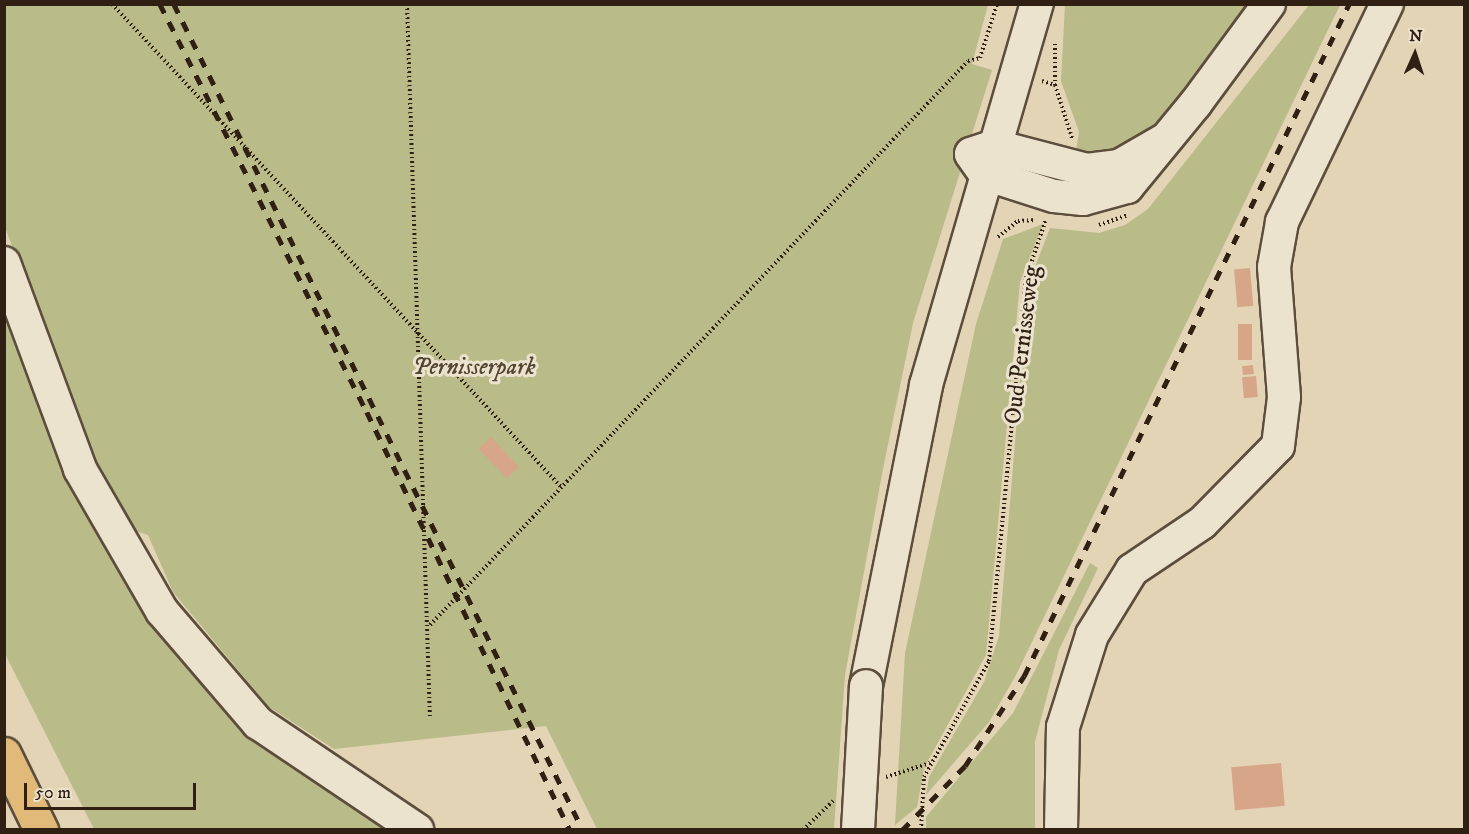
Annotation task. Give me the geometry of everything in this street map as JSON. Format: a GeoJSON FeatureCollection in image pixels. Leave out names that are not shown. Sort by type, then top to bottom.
{"type":"FeatureCollection","features":[{"type":"Feature","properties":{"kind":"highway"},"geometry":{"type":"LineString","coordinates":[[4,754],[41,830]]}},
{"type":"Feature","properties":{"kind":"street"},"geometry":{"type":"LineString","coordinates":[[983,158],[1024,4]]}},
{"type":"Feature","properties":{"kind":"street"},"geometry":{"type":"LineString","coordinates":[[858,830],[866,686],[886,487],[908,383],[1037,4]]}},
{"type":"Feature","properties":{"kind":"street"},"geometry":{"type":"LineString","coordinates":[[983,158],[1054,196],[1083,200],[1127,187],[1269,4]]}},
{"type":"Feature","properties":{"kind":"street"},"geometry":{"type":"LineString","coordinates":[[1061,830],[1063,727],[1092,635],[1132,570],[1202,523],[1278,446],[1284,397],[1274,267],[1282,222],[1387,4]]}},
{"type":"Feature","properties":{"kind":"street"},"geometry":{"type":"LineString","coordinates":[[4,263],[80,469],[162,611],[258,723],[417,830]]}},
{"type":"Feature","properties":{"kind":"path"},"geometry":{"type":"LineString","coordinates":[[112,4],[562,488]]}},
{"type":"Feature","properties":{"kind":"path"},"geometry":{"type":"LineString","coordinates":[[407,4],[415,328],[430,625],[430,719]]}},
{"type":"Feature","properties":{"kind":"path"},"geometry":{"type":"LineString","coordinates":[[430,625],[968,61],[980,58],[997,4]]}},
{"type":"Feature","properties":{"kind":"path","name":"Oud Pernisseweg"},"geometry":{"type":"LineString","coordinates":[[921,830],[924,777],[988,661],[1026,278],[1046,219],[1018,221],[993,241]]}},
{"type":"Feature","properties":{"kind":"green space","name":"Pernisserpark"},"geometry":{"type":"Polygon","coordinates":[[[5,5],[988,5],[972,64],[992,70],[913,323],[883,469],[845,675],[834,829],[597,829],[546,726],[334,749],[269,707],[173,592],[148,535],[123,527],[97,474],[5,227],[5,5]]]}},
{"type":"Feature","properties":{"kind":"green space"},"geometry":{"type":"Polygon","coordinates":[[[1065,5],[1253,5],[1162,119],[1121,148],[1075,158],[1079,132],[1061,81],[1065,5]]]}},
{"type":"Feature","properties":{"kind":"green space"},"geometry":{"type":"Polygon","coordinates":[[[1309,5],[1340,5],[1016,675],[989,722],[926,795],[929,777],[984,682],[999,636],[1028,285],[1050,228],[1099,233],[1125,225],[1148,209],[1309,5]]]}},
{"type":"Feature","properties":{"kind":"green space"},"geometry":{"type":"Polygon","coordinates":[[[1043,224],[1020,282],[986,655],[924,768],[917,807],[895,825],[905,653],[976,324],[1003,239],[1043,224]]]}},
{"type":"Feature","properties":{"kind":"green space"},"geometry":{"type":"Polygon","coordinates":[[[4,299],[62,454],[108,551],[156,625],[397,829],[94,829],[5,654],[4,299]]]}},
{"type":"Feature","properties":{"kind":"green space"},"geometry":{"type":"Polygon","coordinates":[[[1090,563],[1098,568],[1059,650],[1035,742],[1035,829],[926,829],[926,817],[1013,713],[1090,563]]]}},
{"type":"Feature","properties":{"kind":"building"},"geometry":{"type":"Polygon","coordinates":[[[1250,268],[1253,306],[1237,307],[1234,269],[1250,268]]]}},
{"type":"Feature","properties":{"kind":"building"},"geometry":{"type":"Polygon","coordinates":[[[1238,324],[1252,324],[1252,360],[1238,360],[1238,324]]]}},
{"type":"Feature","properties":{"kind":"building"},"geometry":{"type":"Polygon","coordinates":[[[1253,365],[1254,374],[1243,375],[1242,366],[1253,365]]]}},
{"type":"Feature","properties":{"kind":"building"},"geometry":{"type":"Polygon","coordinates":[[[1256,376],[1258,397],[1244,398],[1242,377],[1256,376]]]}},
{"type":"Feature","properties":{"kind":"building"},"geometry":{"type":"Polygon","coordinates":[[[491,437],[519,467],[507,479],[479,449],[491,437]]]}},
{"type":"Feature","properties":{"kind":"building"},"geometry":{"type":"Polygon","coordinates":[[[1281,763],[1285,806],[1235,810],[1231,767],[1281,763]]]}},
{"type":"Feature","properties":{"kind":"railway"},"geometry":{"type":"LineString","coordinates":[[160,4],[367,412],[570,830]]}},
{"type":"Feature","properties":{"kind":"railway"},"geometry":{"type":"LineString","coordinates":[[174,4],[583,830]]}},
{"type":"Feature","properties":{"kind":"railway"},"geometry":{"type":"LineString","coordinates":[[902,830],[965,766],[1024,676],[1349,4]]}}]}
